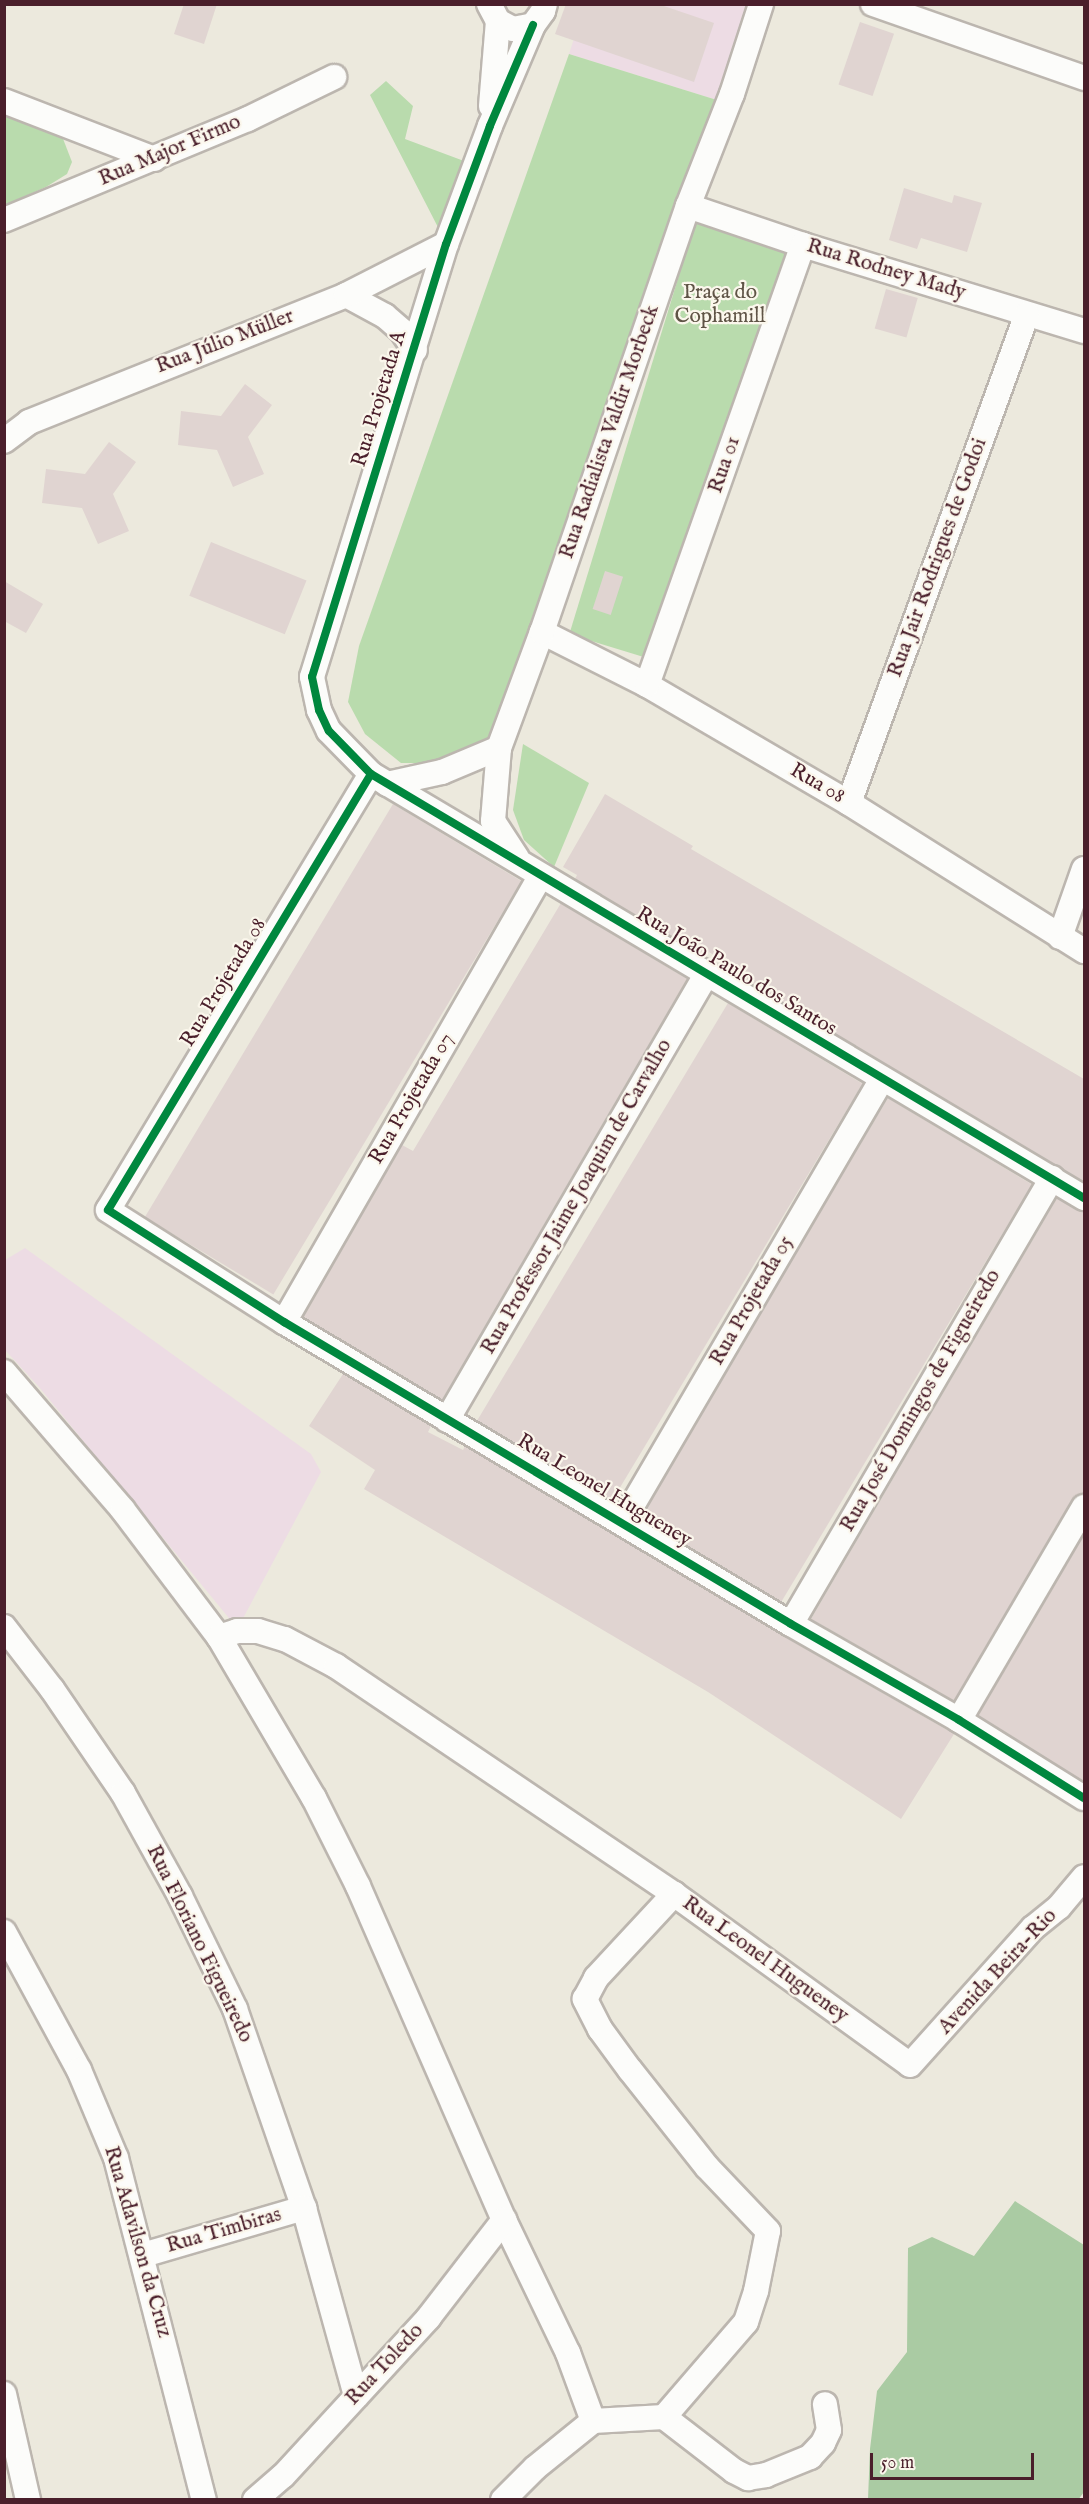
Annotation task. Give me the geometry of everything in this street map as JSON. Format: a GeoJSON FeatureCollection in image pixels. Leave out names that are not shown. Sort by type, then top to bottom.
{"type":"FeatureCollection","features":[{"type":"Feature","properties":{"kind":"street","name":"Rua Radialista Valdir Morbeck"},"geometry":{"type":"LineString","coordinates":[[499,748],[542,632],[688,206],[732,94],[761,4]]}},
{"type":"Feature","properties":{"kind":"street"},"geometry":{"type":"LineString","coordinates":[[873,4],[1084,78]]}},
{"type":"Feature","properties":{"kind":"street"},"geometry":{"type":"LineString","coordinates":[[494,13],[513,29],[539,15]]}},
{"type":"Feature","properties":{"kind":"street","name":"Rua Projetada A"},"geometry":{"type":"LineString","coordinates":[[490,126],[494,13]]}},
{"type":"Feature","properties":{"kind":"street","name":"Rua Projetada A"},"geometry":{"type":"LineString","coordinates":[[379,779],[351,756],[329,730],[319,710],[312,677],[446,244],[490,126],[539,15]]}},
{"type":"Feature","properties":{"kind":"street","name":"Rua Major Firmo"},"geometry":{"type":"LineString","coordinates":[[4,220],[248,119],[334,77]]}},
{"type":"Feature","properties":{"kind":"street"},"geometry":{"type":"LineString","coordinates":[[4,101],[154,159]]}},
{"type":"Feature","properties":{"kind":"street","name":"Rua Rodney Mady"},"geometry":{"type":"LineString","coordinates":[[688,206],[803,245],[1084,332]]}},
{"type":"Feature","properties":{"kind":"street","name":"Rua Júlio Müller"},"geometry":{"type":"LineString","coordinates":[[4,441],[29,422],[86,397],[346,295],[446,244]]}},
{"type":"Feature","properties":{"kind":"street","name":"Rua 01"},"geometry":{"type":"LineString","coordinates":[[648,685],[803,245]]}},
{"type":"Feature","properties":{"kind":"street"},"geometry":{"type":"LineString","coordinates":[[346,295],[385,316],[402,331],[415,350]]}},
{"type":"Feature","properties":{"kind":"street","name":"Rua Jair Rodrigues de Godoi"},"geometry":{"type":"LineString","coordinates":[[849,803],[1027,314]]}},
{"type":"Feature","properties":{"kind":"street","name":"Rua 08"},"geometry":{"type":"LineString","coordinates":[[542,632],[648,685],[849,803],[1084,951]]}},
{"type":"Feature","properties":{"kind":"street"},"geometry":{"type":"LineString","coordinates":[[379,779],[442,772],[499,748],[493,821],[505,843],[532,872]]}},
{"type":"Feature","properties":{"kind":"street","name":"Rua João Paulo dos Santos"},"geometry":{"type":"LineString","coordinates":[[379,779],[1084,1198]]}},
{"type":"Feature","properties":{"kind":"street","name":"Rua Projetada 08"},"geometry":{"type":"LineString","coordinates":[[108,1210],[379,779]]}},
{"type":"Feature","properties":{"kind":"street"},"geometry":{"type":"LineString","coordinates":[[1060,937],[1084,869]]}},
{"type":"Feature","properties":{"kind":"street","name":"Rua Projetada 07"},"geometry":{"type":"LineString","coordinates":[[284,1322],[532,872]]}},
{"type":"Feature","properties":{"kind":"street","name":"Rua Professor Jaime Joaquim de Carvalho"},"geometry":{"type":"LineString","coordinates":[[447,1420],[706,975]]}},
{"type":"Feature","properties":{"kind":"street","name":"Rua Projetada 05"},"geometry":{"type":"LineString","coordinates":[[622,1523],[882,1079]]}},
{"type":"Feature","properties":{"kind":"street","name":"Rua José Domingos de Figueiredo"},"geometry":{"type":"LineString","coordinates":[[791,1624],[1052,1178]]}},
{"type":"Feature","properties":{"kind":"street","name":"Rua Leonel Hugueney"},"geometry":{"type":"LineString","coordinates":[[108,1210],[284,1322],[791,1624],[959,1720],[1084,1798]]}},
{"type":"Feature","properties":{"kind":"street"},"geometry":{"type":"LineString","coordinates":[[4,1372],[123,1510],[219,1637],[314,1798],[358,1886],[504,2220],[568,2353],[593,2421]]}},
{"type":"Feature","properties":{"kind":"street"},"geometry":{"type":"LineString","coordinates":[[959,1720],[1084,1507]]}},
{"type":"Feature","properties":{"kind":"street","name":"Rua Floriano Figueiredo"},"geometry":{"type":"LineString","coordinates":[[4,1627],[52,1689],[123,1793],[180,1896],[235,2009],[304,2208],[356,2396]]}},
{"type":"Feature","properties":{"kind":"street","name":"Rua Leonel Hugueney"},"geometry":{"type":"LineString","coordinates":[[219,1637],[237,1631],[258,1630],[285,1639],[336,1666],[674,1894],[910,2065]]}},
{"type":"Feature","properties":{"kind":"street","name":"Avenida Beira-Rio"},"geometry":{"type":"LineString","coordinates":[[910,2065],[1033,1928],[1059,1907],[1084,1877]]}},
{"type":"Feature","properties":{"kind":"street"},"geometry":{"type":"LineString","coordinates":[[664,2416],[746,2322],[756,2290],[768,2231],[707,2167],[630,2070],[600,2029],[585,1999],[596,1978],[674,1894]]}},
{"type":"Feature","properties":{"kind":"street","name":"Rua Adavilson da Cruz"},"geometry":{"type":"LineString","coordinates":[[6,1940],[79,2070],[116,2158],[143,2255],[204,2499]]}},
{"type":"Feature","properties":{"kind":"street","name":"Rua Timbiras"},"geometry":{"type":"LineString","coordinates":[[143,2255],[304,2208]]}},
{"type":"Feature","properties":{"kind":"street","name":"Rua Toledo"},"geometry":{"type":"LineString","coordinates":[[255,2499],[283,2476],[429,2317],[504,2220]]}},
{"type":"Feature","properties":{"kind":"street"},"geometry":{"type":"LineString","coordinates":[[4,2394],[28,2499]]}},
{"type":"Feature","properties":{"kind":"street"},"geometry":{"type":"LineString","coordinates":[[503,2499],[535,2468],[593,2421],[664,2416],[734,2471],[748,2478],[766,2475],[810,2457],[823,2443],[830,2430],[825,2404]]}},
{"type":"Feature","properties":{"kind":"shaded area"},"geometry":{"type":"Polygon","coordinates":[[[585,5],[751,5],[720,101],[569,54],[585,5]]]}},
{"type":"Feature","properties":{"kind":"shaded area"},"geometry":{"type":"Polygon","coordinates":[[[25,1248],[311,1454],[321,1472],[240,1624],[233,1623],[39,1387],[5,1350],[5,1260],[25,1248]]]}},
{"type":"Feature","properties":{"kind":"green space"},"geometry":{"type":"Polygon","coordinates":[[[569,54],[720,101],[491,743],[453,763],[401,763],[365,734],[348,702],[359,646],[569,54]]]}},
{"type":"Feature","properties":{"kind":"green space"},"geometry":{"type":"Polygon","coordinates":[[[386,81],[413,106],[405,139],[464,161],[443,237],[370,95],[386,81]]]}},
{"type":"Feature","properties":{"kind":"green space"},"geometry":{"type":"Polygon","coordinates":[[[4,110],[60,131],[72,162],[67,174],[46,187],[5,205],[4,110]]]}},
{"type":"Feature","properties":{"kind":"green space","name":"Praça do Cophamill"},"geometry":{"type":"Polygon","coordinates":[[[695,223],[791,252],[665,663],[569,634],[695,223]]]}},
{"type":"Feature","properties":{"kind":"green space"},"geometry":{"type":"Polygon","coordinates":[[[523,744],[589,783],[554,867],[524,840],[513,810],[523,744]]]}},
{"type":"Feature","properties":{"kind":"green space"},"geometry":{"type":"Polygon","coordinates":[[[1015,2201],[1084,2245],[1084,2492],[1078,2500],[868,2499],[870,2449],[877,2391],[907,2352],[908,2248],[932,2237],[974,2256],[1015,2201]]]}},
{"type":"Feature","properties":{"kind":"building"},"geometry":{"type":"Polygon","coordinates":[[[184,4],[217,4],[204,44],[174,34],[184,4]]]}},
{"type":"Feature","properties":{"kind":"building"},"geometry":{"type":"Polygon","coordinates":[[[566,4],[658,4],[714,23],[694,82],[555,34],[566,4]]]}},
{"type":"Feature","properties":{"kind":"building"},"geometry":{"type":"Polygon","coordinates":[[[860,22],[894,34],[873,96],[839,84],[860,22]]]}},
{"type":"Feature","properties":{"kind":"building"},"geometry":{"type":"Polygon","coordinates":[[[904,188],[952,203],[954,195],[982,203],[967,252],[921,238],[917,249],[889,240],[904,188]]]}},
{"type":"Feature","properties":{"kind":"building"},"geometry":{"type":"Polygon","coordinates":[[[886,289],[918,298],[906,338],[875,328],[886,289]]]}},
{"type":"Feature","properties":{"kind":"building"},"geometry":{"type":"Polygon","coordinates":[[[245,384],[272,405],[248,437],[264,474],[233,487],[217,450],[178,445],[181,411],[221,416],[245,384]]]}},
{"type":"Feature","properties":{"kind":"building"},"geometry":{"type":"Polygon","coordinates":[[[109,442],[136,462],[113,494],[129,531],[98,544],[82,508],[42,503],[46,469],[85,474],[109,442]]]}},
{"type":"Feature","properties":{"kind":"building"},"geometry":{"type":"Polygon","coordinates":[[[211,542],[306,581],[285,634],[189,596],[211,542]]]}},
{"type":"Feature","properties":{"kind":"building"},"geometry":{"type":"Polygon","coordinates":[[[605,571],[623,577],[611,615],[593,609],[605,571]]]}},
{"type":"Feature","properties":{"kind":"building"},"geometry":{"type":"Polygon","coordinates":[[[4,581],[43,604],[26,633],[4,621],[4,581]]]}},
{"type":"Feature","properties":{"kind":"building"},"geometry":{"type":"Polygon","coordinates":[[[605,794],[693,846],[691,849],[1084,1079],[1084,1182],[742,978],[743,974],[709,952],[706,957],[575,879],[577,875],[563,867],[605,794]]]}},
{"type":"Feature","properties":{"kind":"building"},"geometry":{"type":"Polygon","coordinates":[[[393,804],[522,881],[273,1294],[145,1217],[393,804]]]}},
{"type":"Feature","properties":{"kind":"building"},"geometry":{"type":"Polygon","coordinates":[[[561,903],[687,979],[442,1400],[303,1317],[402,1145],[413,1151],[561,903]]]}},
{"type":"Feature","properties":{"kind":"building"},"geometry":{"type":"Polygon","coordinates":[[[728,1003],[863,1084],[612,1501],[477,1420],[728,1003]]]}},
{"type":"Feature","properties":{"kind":"building"},"geometry":{"type":"Polygon","coordinates":[[[888,1098],[1032,1185],[781,1602],[637,1515],[888,1098]]]}},
{"type":"Feature","properties":{"kind":"building"},"geometry":{"type":"Polygon","coordinates":[[[1057,1198],[1084,1212],[1084,1493],[1072,1500],[954,1701],[811,1619],[1057,1198]]]}},
{"type":"Feature","properties":{"kind":"building"},"geometry":{"type":"Polygon","coordinates":[[[343,1374],[431,1426],[428,1432],[463,1450],[465,1446],[784,1636],[954,1734],[901,1819],[708,1692],[364,1489],[375,1470],[309,1426],[343,1374]]]}},
{"type":"Feature","properties":{"kind":"building"},"geometry":{"type":"Polygon","coordinates":[[[1084,1534],[1084,1782],[978,1715],[1084,1534]]]}},
{"type":"Feature","properties":{"kind":"cycle path"},"geometry":{"type":"LineString","coordinates":[[533,25],[490,126],[446,244],[312,677],[319,710],[329,731],[371,774],[1084,1198]]}},
{"type":"Feature","properties":{"kind":"cycle path"},"geometry":{"type":"LineString","coordinates":[[371,774],[108,1210],[284,1322],[791,1624],[959,1720],[1084,1798]]}}]}
